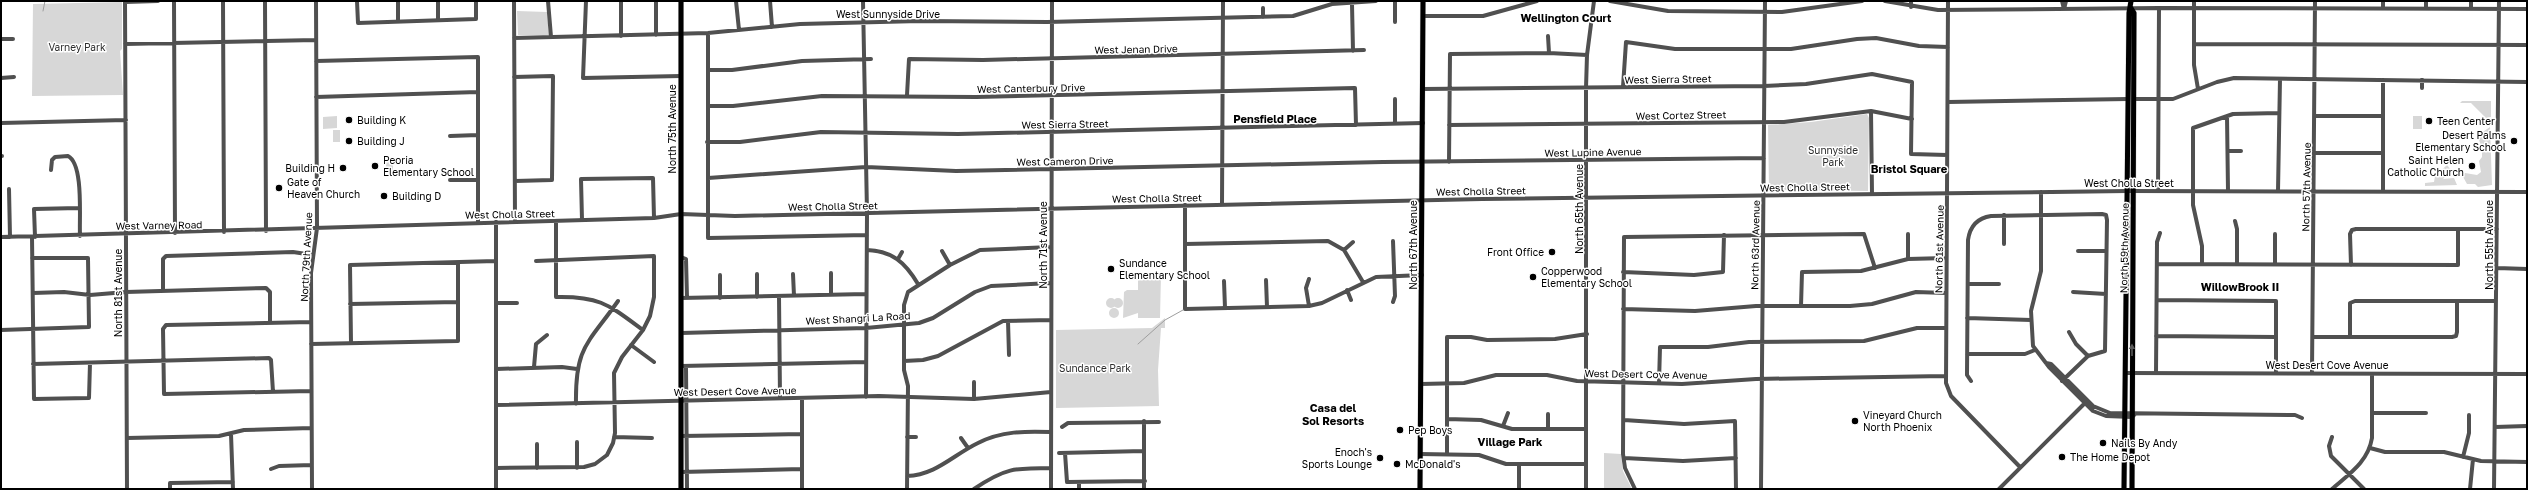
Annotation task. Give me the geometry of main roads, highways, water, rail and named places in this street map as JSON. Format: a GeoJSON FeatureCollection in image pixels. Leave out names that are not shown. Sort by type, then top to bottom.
{"type":"FeatureCollection","features":[{"type":"Feature","properties":{"kind":"main road","name":"North 75th Avenue"},"geometry":{"type":"LineString","coordinates":[[680,489],[681,401],[684,366],[681,333],[684,298],[681,257],[681,1]]}},
{"type":"Feature","properties":{"kind":"main road","name":"North 67th Avenue"},"geometry":{"type":"LineString","coordinates":[[1420,489],[1423,1]]}},
{"type":"Feature","properties":{"kind":"main road","name":"North 59th Avenue"},"geometry":{"type":"LineString","coordinates":[[2124,489],[2125,415],[2129,373],[2131,99],[2134,13],[2131,8],[2131,1]]}},
{"type":"Feature","properties":{"kind":"main road","name":"North 59th Avenue"},"geometry":{"type":"LineString","coordinates":[[2129,373],[2133,415],[2132,489]]}},
{"type":"Feature","properties":{"kind":"waterway"},"geometry":{"type":"LineString","coordinates":[[43,11],[45,1]]}},
{"type":"Feature","properties":{"kind":"waterway"},"geometry":{"type":"LineString","coordinates":[[1138,344],[1165,320],[1183,310]]}},
{"type":"Feature","properties":{"kind":"place","name":"Building K"},"geometry":{"type":"Point","coordinates":[349,120]}},
{"type":"Feature","properties":{"kind":"place","name":"Teen Center"},"geometry":{"type":"Point","coordinates":[2429,121]}},
{"type":"Feature","properties":{"kind":"place","name":"Building J"},"geometry":{"type":"Point","coordinates":[349,141]}},
{"type":"Feature","properties":{"kind":"place","name":"Desert Palms Elementary School"},"geometry":{"type":"Point","coordinates":[2514,141]}},
{"type":"Feature","properties":{"kind":"place","name":"Peoria Elementary School"},"geometry":{"type":"Point","coordinates":[375,166]}},
{"type":"Feature","properties":{"kind":"place","name":"Saint Helen Catholic Church"},"geometry":{"type":"Point","coordinates":[2472,166]}},
{"type":"Feature","properties":{"kind":"place","name":"Building H"},"geometry":{"type":"Point","coordinates":[343,168]}},
{"type":"Feature","properties":{"kind":"place","name":"Gate of Heaven Church"},"geometry":{"type":"Point","coordinates":[279,188]}},
{"type":"Feature","properties":{"kind":"place","name":"Building D"},"geometry":{"type":"Point","coordinates":[384,196]}},
{"type":"Feature","properties":{"kind":"place","name":"Front Office"},"geometry":{"type":"Point","coordinates":[1552,252]}},
{"type":"Feature","properties":{"kind":"place","name":"Sundance Elementary School"},"geometry":{"type":"Point","coordinates":[1111,269]}},
{"type":"Feature","properties":{"kind":"place","name":"Copperwood Elementary School"},"geometry":{"type":"Point","coordinates":[1533,277]}},
{"type":"Feature","properties":{"kind":"place","name":"Vineyard Church North Phoenix"},"geometry":{"type":"Point","coordinates":[1855,421]}},
{"type":"Feature","properties":{"kind":"place","name":"Pep Boys"},"geometry":{"type":"Point","coordinates":[1400,430]}},
{"type":"Feature","properties":{"kind":"place","name":"Nails By Andy"},"geometry":{"type":"Point","coordinates":[2103,443]}},
{"type":"Feature","properties":{"kind":"place","name":"The Home Depot"},"geometry":{"type":"Point","coordinates":[2062,457]}},
{"type":"Feature","properties":{"kind":"place","name":"Enoch's Sports Lounge"},"geometry":{"type":"Point","coordinates":[1380,458]}},
{"type":"Feature","properties":{"kind":"place","name":"McDonald's"},"geometry":{"type":"Point","coordinates":[1397,464]}},
{"type":"Feature","properties":{"kind":"district","name":"Wellington Court"},"geometry":{"type":"Point","coordinates":[1566,17]}},
{"type":"Feature","properties":{"kind":"district","name":"Pensfield Place"},"geometry":{"type":"Point","coordinates":[1275,118]}},
{"type":"Feature","properties":{"kind":"district","name":"Bristol Square"},"geometry":{"type":"Point","coordinates":[1909,168]}},
{"type":"Feature","properties":{"kind":"district","name":"WillowBrook II"},"geometry":{"type":"Point","coordinates":[2240,286]}},
{"type":"Feature","properties":{"kind":"district","name":"Casa del Sol Resorts"},"geometry":{"type":"Point","coordinates":[1333,413]}},
{"type":"Feature","properties":{"kind":"district","name":"Village Park"},"geometry":{"type":"Point","coordinates":[1510,441]}},
{"type":"Feature","properties":{"kind":"park label","name":"Varney Park"},"geometry":{"type":"Point","coordinates":[77,47]}},
{"type":"Feature","properties":{"kind":"park label","name":"Sunnyside Park"},"geometry":{"type":"Point","coordinates":[1833,156]}},
{"type":"Feature","properties":{"kind":"park label","name":"Sundance Park"},"geometry":{"type":"Point","coordinates":[1095,368]}}]}
